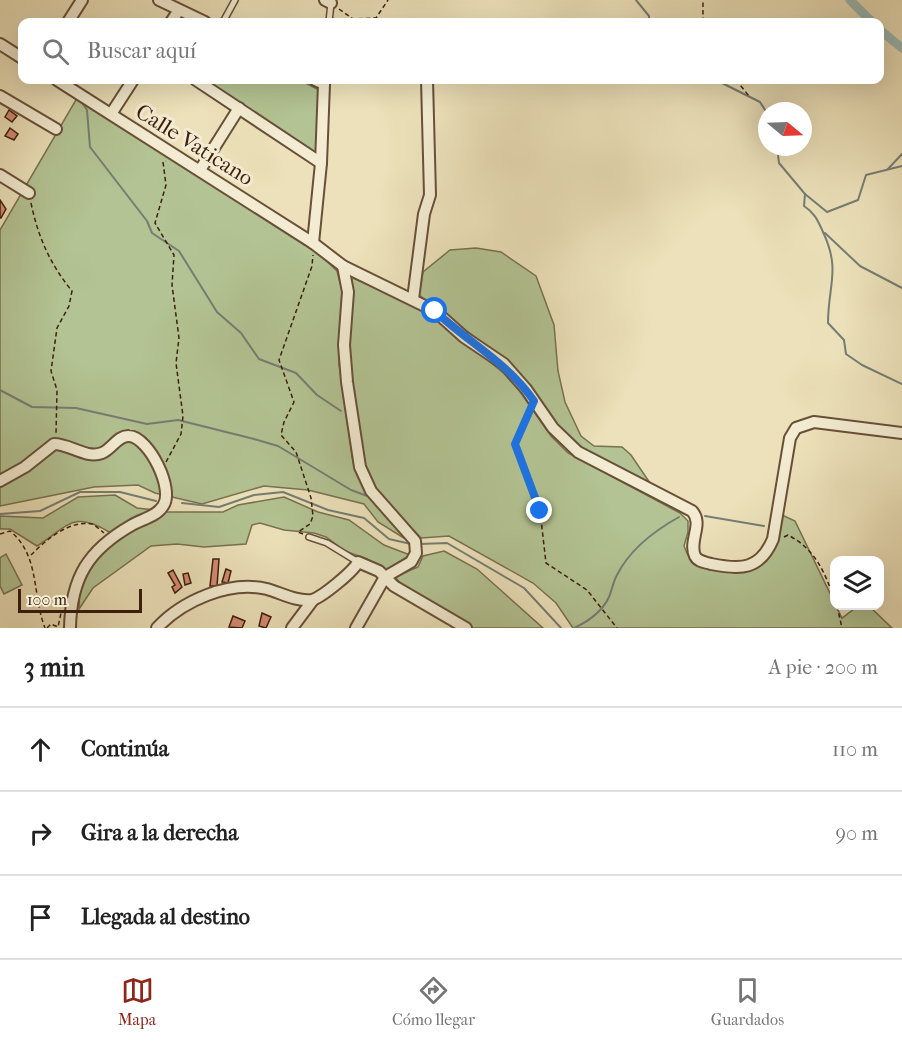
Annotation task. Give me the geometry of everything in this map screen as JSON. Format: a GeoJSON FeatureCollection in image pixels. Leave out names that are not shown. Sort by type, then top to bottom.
{"type":"FeatureCollection","features":[{"type":"Feature","properties":{"kind":"street"},"geometry":{"type":"LineString","coordinates":[[71,18],[82,0]]}},
{"type":"Feature","properties":{"kind":"street"},"geometry":{"type":"LineString","coordinates":[[159,0],[196,18]]}},
{"type":"Feature","properties":{"kind":"street"},"geometry":{"type":"LineString","coordinates":[[174,18],[179,10]]}},
{"type":"Feature","properties":{"kind":"street"},"geometry":{"type":"LineString","coordinates":[[0,44],[18,55]]}},
{"type":"Feature","properties":{"kind":"street","name":"Calle Vaticano"},"geometry":{"type":"LineString","coordinates":[[63,84],[201,170],[313,243],[343,266],[435,311],[464,337],[504,364],[553,428],[578,452],[692,511],[696,515],[698,524],[696,557],[701,562],[731,568],[747,567],[767,553],[773,539],[790,438],[796,428],[814,422],[902,433]]}},
{"type":"Feature","properties":{"kind":"street"},"geometry":{"type":"LineString","coordinates":[[111,114],[131,84]]}},
{"type":"Feature","properties":{"kind":"street"},"geometry":{"type":"LineString","coordinates":[[202,84],[321,163]]}},
{"type":"Feature","properties":{"kind":"street"},"geometry":{"type":"LineString","coordinates":[[313,243],[321,163],[321,84]]}},
{"type":"Feature","properties":{"kind":"street"},"geometry":{"type":"LineString","coordinates":[[413,299],[424,214],[430,195],[427,84]]}},
{"type":"Feature","properties":{"kind":"street"},"geometry":{"type":"LineString","coordinates":[[0,96],[56,129]]}},
{"type":"Feature","properties":{"kind":"street"},"geometry":{"type":"LineString","coordinates":[[201,170],[239,108]]}},
{"type":"Feature","properties":{"kind":"street"},"geometry":{"type":"LineString","coordinates":[[0,175],[29,193]]}},
{"type":"Feature","properties":{"kind":"street"},"geometry":{"type":"LineString","coordinates":[[343,266],[348,292],[345,364],[360,467],[371,491],[415,541],[416,553],[411,562],[384,577],[356,628]]}},
{"type":"Feature","properties":{"kind":"street"},"geometry":{"type":"LineString","coordinates":[[0,481],[26,467],[54,444],[88,454],[101,453],[121,438],[129,436],[141,441],[147,447],[161,473],[167,493],[164,506],[147,519],[134,524],[113,538],[92,555],[76,583],[70,628]]}},
{"type":"Feature","properties":{"kind":"street"},"geometry":{"type":"LineString","coordinates":[[292,628],[314,600],[354,570],[358,562],[379,571],[394,586],[466,628]]}},
{"type":"Feature","properties":{"kind":"street"},"geometry":{"type":"LineString","coordinates":[[157,628],[169,615],[196,597],[248,588],[265,589],[299,599],[314,600]]}},
{"type":"Feature","properties":{"kind":"lane"},"geometry":{"type":"LineString","coordinates":[[225,18],[235,0]]}},
{"type":"Feature","properties":{"kind":"lane"},"geometry":{"type":"LineString","coordinates":[[328,2],[329,18]]}},
{"type":"Feature","properties":{"kind":"lane"},"geometry":{"type":"LineString","coordinates":[[309,537],[327,543],[358,562]]}},
{"type":"Feature","properties":{"kind":"path"},"geometry":{"type":"LineString","coordinates":[[376,18],[388,0]]}},
{"type":"Feature","properties":{"kind":"path"},"geometry":{"type":"LineString","coordinates":[[703,0],[703,18]]}},
{"type":"Feature","properties":{"kind":"path"},"geometry":{"type":"LineString","coordinates":[[328,2],[352,18]]}},
{"type":"Feature","properties":{"kind":"path"},"geometry":{"type":"LineString","coordinates":[[739,84],[749,96]]}},
{"type":"Feature","properties":{"kind":"path"},"geometry":{"type":"LineString","coordinates":[[161,473],[181,434],[183,416],[176,363],[179,338],[172,285],[174,255],[155,223],[166,185],[163,162],[178,156]]}},
{"type":"Feature","properties":{"kind":"path"},"geometry":{"type":"LineString","coordinates":[[29,193],[44,249],[57,273],[72,291],[69,306],[57,328],[51,371],[57,390],[54,444]]}},
{"type":"Feature","properties":{"kind":"path"},"geometry":{"type":"LineString","coordinates":[[309,537],[298,532],[310,524],[313,516],[311,498],[296,453],[281,435],[284,422],[294,402],[279,360],[312,266],[313,243]]}},
{"type":"Feature","properties":{"kind":"path"},"geometry":{"type":"LineString","coordinates":[[534,401],[515,444],[540,511],[546,563],[587,590],[617,628]]}},
{"type":"Feature","properties":{"kind":"path"},"geometry":{"type":"LineString","coordinates":[[30,556],[42,544],[73,524],[93,524],[113,538]]}},
{"type":"Feature","properties":{"kind":"path"},"geometry":{"type":"LineString","coordinates":[[0,534],[10,531],[19,538],[22,548],[30,556],[36,584],[37,607],[46,628],[51,624],[58,627],[61,614],[65,609],[72,608]]}},
{"type":"Feature","properties":{"kind":"path"},"geometry":{"type":"LineString","coordinates":[[783,537],[788,535],[794,538],[817,559],[830,590]]}},
{"type":"Feature","properties":{"kind":"path"},"geometry":{"type":"LineString","coordinates":[[838,610],[842,628]]}},
{"type":"Feature","properties":{"kind":"green space"},"geometry":{"type":"Polygon","coordinates":[[[209,84],[308,84],[319,90],[317,154],[209,84]]]}},
{"type":"Feature","properties":{"kind":"green space"},"geometry":{"type":"Polygon","coordinates":[[[77,98],[319,254],[337,271],[342,290],[339,364],[353,462],[365,491],[407,540],[378,522],[364,504],[308,490],[264,486],[202,504],[155,493],[138,485],[94,487],[0,506],[0,230],[77,98]]]}},
{"type":"Feature","properties":{"kind":"green space"},"geometry":{"type":"Polygon","coordinates":[[[476,248],[501,252],[536,276],[554,325],[558,371],[565,402],[581,436],[594,446],[622,447],[631,455],[652,486],[582,448],[555,424],[512,365],[419,295],[423,272],[450,250],[476,248]]]}},
{"type":"Feature","properties":{"kind":"green space"},"geometry":{"type":"Polygon","coordinates":[[[348,276],[421,307],[453,332],[512,380],[551,436],[568,453],[680,513],[688,521],[684,546],[689,557],[697,564],[728,572],[740,571],[760,564],[767,558],[771,549],[778,513],[795,521],[830,593],[830,610],[838,610],[842,618],[853,610],[873,610],[892,628],[573,628],[556,603],[533,583],[449,536],[421,538],[378,492],[363,462],[349,358],[353,292],[348,276]]]}},
{"type":"Feature","properties":{"kind":"green space"},"geometry":{"type":"Polygon","coordinates":[[[115,495],[137,508],[155,510],[111,533],[88,522],[72,523],[37,546],[10,529],[0,529],[0,516],[43,518],[78,497],[115,495]]]}},
{"type":"Feature","properties":{"kind":"green space"},"geometry":{"type":"Polygon","coordinates":[[[284,497],[318,512],[349,520],[384,545],[410,555],[385,571],[367,559],[345,551],[326,537],[314,533],[284,530],[260,523],[252,525],[246,544],[204,547],[177,544],[151,546],[93,588],[79,609],[80,583],[93,561],[127,533],[156,520],[166,512],[223,512],[238,505],[284,497]]]}},
{"type":"Feature","properties":{"kind":"green space"},"geometry":{"type":"Polygon","coordinates":[[[444,551],[477,569],[543,628],[473,628],[402,585],[395,577],[418,567],[423,556],[444,551]]]}},
{"type":"Feature","properties":{"kind":"green space"},"geometry":{"type":"Polygon","coordinates":[[[6,554],[22,585],[4,594],[0,586],[0,558],[6,554]]]}},
{"type":"Feature","properties":{"kind":"building"},"geometry":{"type":"Polygon","coordinates":[[[9,110],[17,116],[12,122],[5,117],[9,110]]]}},
{"type":"Feature","properties":{"kind":"building"},"geometry":{"type":"Polygon","coordinates":[[[10,128],[18,134],[14,140],[5,136],[10,128]]]}},
{"type":"Feature","properties":{"kind":"building"},"geometry":{"type":"Polygon","coordinates":[[[0,200],[6,209],[1,218],[0,218],[0,200]]]}},
{"type":"Feature","properties":{"kind":"building"},"geometry":{"type":"Polygon","coordinates":[[[213,559],[219,559],[217,586],[210,586],[213,559]]]}},
{"type":"Feature","properties":{"kind":"building"},"geometry":{"type":"Polygon","coordinates":[[[226,569],[231,571],[228,583],[222,582],[226,569]]]}},
{"type":"Feature","properties":{"kind":"building"},"geometry":{"type":"Polygon","coordinates":[[[173,570],[182,587],[175,593],[172,587],[175,585],[168,573],[173,570]]]}},
{"type":"Feature","properties":{"kind":"building"},"geometry":{"type":"Polygon","coordinates":[[[188,573],[191,583],[185,585],[183,574],[188,573]]]}},
{"type":"Feature","properties":{"kind":"building"},"geometry":{"type":"Polygon","coordinates":[[[262,613],[271,617],[266,628],[259,626],[262,613]]]}},
{"type":"Feature","properties":{"kind":"building"},"geometry":{"type":"Polygon","coordinates":[[[233,616],[245,621],[242,628],[229,627],[233,616]]]}},
{"type":"Feature","properties":{"kind":"waterway"},"geometry":{"type":"LineString","coordinates":[[636,0],[649,18]]}},
{"type":"Feature","properties":{"kind":"waterway"},"geometry":{"type":"LineString","coordinates":[[850,0],[868,18]]}},
{"type":"Feature","properties":{"kind":"waterway"},"geometry":{"type":"LineString","coordinates":[[884,33],[902,48]]}},
{"type":"Feature","properties":{"kind":"waterway"},"geometry":{"type":"LineString","coordinates":[[724,84],[760,102]]}},
{"type":"Feature","properties":{"kind":"waterway"},"geometry":{"type":"LineString","coordinates":[[81,101],[87,110],[90,147],[147,221],[152,233],[179,251],[217,312],[241,333],[259,359],[296,373],[317,395],[341,411]]}},
{"type":"Feature","properties":{"kind":"waterway"},"geometry":{"type":"LineString","coordinates":[[888,169],[902,154]]}},
{"type":"Feature","properties":{"kind":"waterway"},"geometry":{"type":"LineString","coordinates":[[778,156],[779,163],[805,194],[827,212],[858,200],[866,175],[902,166]]}},
{"type":"Feature","properties":{"kind":"waterway"},"geometry":{"type":"LineString","coordinates":[[805,194],[804,206],[818,221],[831,257],[832,277],[828,323],[844,340],[846,354],[862,365],[902,384]]}},
{"type":"Feature","properties":{"kind":"waterway"},"geometry":{"type":"LineString","coordinates":[[825,233],[860,266],[902,288]]}},
{"type":"Feature","properties":{"kind":"waterway"},"geometry":{"type":"LineString","coordinates":[[0,390],[32,407],[76,408],[147,424],[178,420],[254,439],[278,446],[351,490],[370,497]]}},
{"type":"Feature","properties":{"kind":"waterway"},"geometry":{"type":"LineString","coordinates":[[0,514],[40,511],[80,492],[120,492],[156,501]]}},
{"type":"Feature","properties":{"kind":"waterway"},"geometry":{"type":"LineString","coordinates":[[182,503],[219,507],[254,495],[283,492],[328,510],[364,518],[389,539],[411,544]]}},
{"type":"Feature","properties":{"kind":"waterway"},"geometry":{"type":"LineString","coordinates":[[705,516],[764,526]]}},
{"type":"Feature","properties":{"kind":"waterway"},"geometry":{"type":"LineString","coordinates":[[574,628],[589,620],[602,607],[609,597],[614,580],[622,566],[636,549],[661,528],[679,517]]}},
{"type":"Feature","properties":{"kind":"waterway"},"geometry":{"type":"LineString","coordinates":[[420,544],[447,543],[524,588],[561,628]]}},
{"type":"Feature","properties":{"kind":"route"},"geometry":{"type":"LineString","coordinates":[[435,311],[464,337],[504,364],[534,401],[515,444],[540,511]]}}]}
